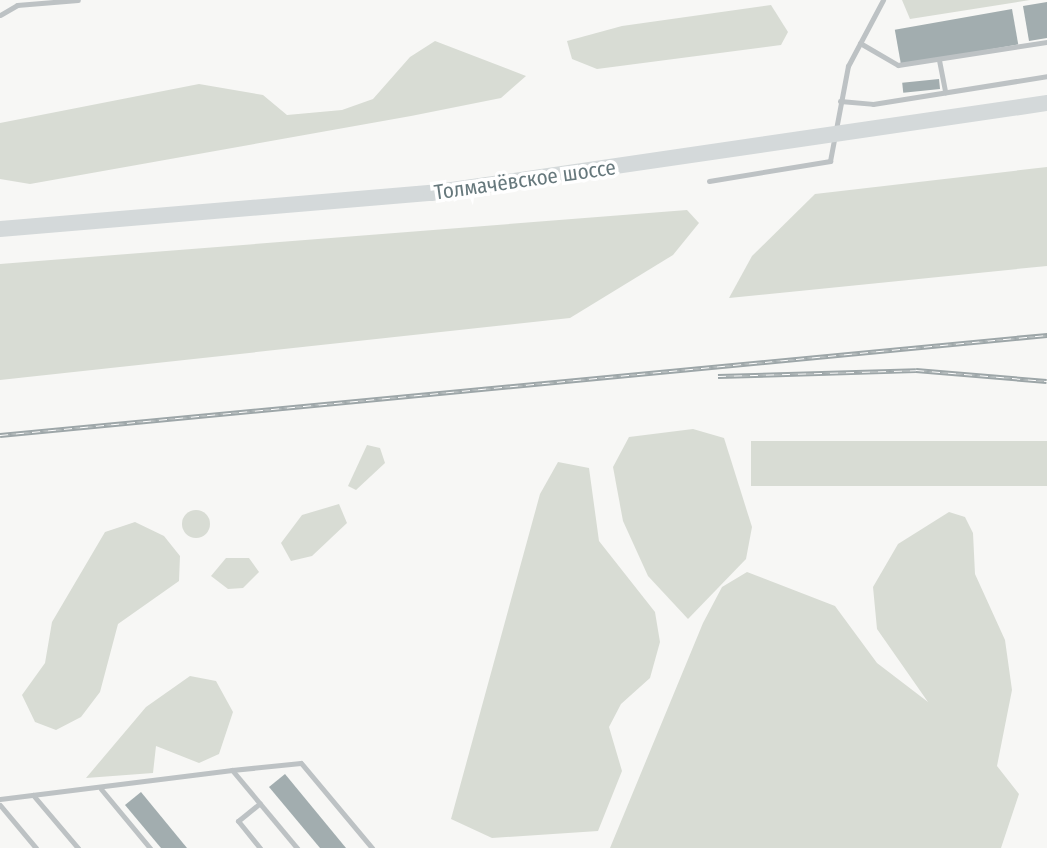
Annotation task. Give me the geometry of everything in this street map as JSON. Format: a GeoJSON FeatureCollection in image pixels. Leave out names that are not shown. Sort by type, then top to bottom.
{"type":"FeatureCollection","features":[{"type":"Feature","properties":{"kind":"main road","name":"Толмачёвское шоссе"},"geometry":{"type":"LineString","coordinates":[[0,229],[430,193],[1047,103]]}},
{"type":"Feature","properties":{"kind":"lane"},"geometry":{"type":"LineString","coordinates":[[0,15],[17,5],[78,0]]}},
{"type":"Feature","properties":{"kind":"lane"},"geometry":{"type":"LineString","coordinates":[[709,181],[830,161],[832,136],[840,102],[860,43],[883,0]]}},
{"type":"Feature","properties":{"kind":"lane"},"geometry":{"type":"LineString","coordinates":[[860,43],[898,65],[1047,42]]}},
{"type":"Feature","properties":{"kind":"lane"},"geometry":{"type":"LineString","coordinates":[[939,60],[945,92]]}},
{"type":"Feature","properties":{"kind":"lane"},"geometry":{"type":"LineString","coordinates":[[840,102],[873,104],[1047,76]]}},
{"type":"Feature","properties":{"kind":"lane"},"geometry":{"type":"LineString","coordinates":[[0,799],[301,763],[372,848]]}},
{"type":"Feature","properties":{"kind":"lane"},"geometry":{"type":"LineString","coordinates":[[232,770],[297,848]]}},
{"type":"Feature","properties":{"kind":"lane"},"geometry":{"type":"LineString","coordinates":[[101,789],[150,848]]}},
{"type":"Feature","properties":{"kind":"lane"},"geometry":{"type":"LineString","coordinates":[[33,794],[78,848]]}},
{"type":"Feature","properties":{"kind":"lane"},"geometry":{"type":"LineString","coordinates":[[260,803],[237,821],[260,848]]}},
{"type":"Feature","properties":{"kind":"lane"},"geometry":{"type":"LineString","coordinates":[[0,805],[36,848]]}},
{"type":"Feature","properties":{"kind":"shaded area"},"geometry":{"type":"Polygon","coordinates":[[[902,0],[1030,0],[910,19],[902,0]]]}},
{"type":"Feature","properties":{"kind":"shaded area"},"geometry":{"type":"Polygon","coordinates":[[[771,5],[788,32],[781,45],[597,69],[572,59],[567,41],[622,26],[771,5]]]}},
{"type":"Feature","properties":{"kind":"shaded area"},"geometry":{"type":"Polygon","coordinates":[[[435,41],[526,76],[501,98],[411,116],[30,184],[0,179],[0,123],[199,84],[263,95],[287,115],[342,110],[373,99],[410,57],[435,41]]]}},
{"type":"Feature","properties":{"kind":"shaded area"},"geometry":{"type":"Polygon","coordinates":[[[1047,167],[1047,266],[729,298],[752,256],[815,194],[1047,167]]]}},
{"type":"Feature","properties":{"kind":"shaded area"},"geometry":{"type":"Polygon","coordinates":[[[687,210],[699,223],[673,255],[570,318],[0,380],[0,264],[687,210]]]}},
{"type":"Feature","properties":{"kind":"shaded area"},"geometry":{"type":"Polygon","coordinates":[[[693,429],[724,438],[752,527],[746,559],[688,619],[648,576],[623,521],[613,467],[629,437],[693,429]]]}},
{"type":"Feature","properties":{"kind":"shaded area"},"geometry":{"type":"Polygon","coordinates":[[[751,441],[1047,441],[1047,486],[751,486],[751,441]]]}},
{"type":"Feature","properties":{"kind":"shaded area"},"geometry":{"type":"Polygon","coordinates":[[[367,445],[380,448],[385,463],[356,490],[348,486],[367,445]]]}},
{"type":"Feature","properties":{"kind":"shaded area"},"geometry":{"type":"Polygon","coordinates":[[[558,462],[589,468],[599,541],[655,612],[660,642],[650,678],[621,704],[609,727],[622,771],[598,831],[492,838],[451,819],[540,494],[558,462]]]}},
{"type":"Feature","properties":{"kind":"shaded area"},"geometry":{"type":"Polygon","coordinates":[[[339,504],[347,523],[312,556],[291,561],[281,543],[302,515],[339,504]]]}},
{"type":"Feature","properties":{"kind":"shaded area"},"geometry":{"type":"Polygon","coordinates":[[[196,510],[206,514],[210,524],[206,534],[196,538],[186,534],[182,524],[186,514],[196,510]]]}},
{"type":"Feature","properties":{"kind":"shaded area"},"geometry":{"type":"Polygon","coordinates":[[[949,512],[965,517],[973,533],[975,574],[1005,640],[1012,690],[997,766],[1019,794],[1001,848],[610,848],[703,623],[722,587],[747,572],[835,606],[877,663],[928,702],[877,629],[873,587],[898,544],[949,512]]]}},
{"type":"Feature","properties":{"kind":"shaded area"},"geometry":{"type":"Polygon","coordinates":[[[135,522],[164,536],[180,556],[179,581],[118,624],[100,692],[81,717],[56,730],[35,722],[22,695],[45,663],[52,622],[105,532],[135,522]]]}},
{"type":"Feature","properties":{"kind":"shaded area"},"geometry":{"type":"Polygon","coordinates":[[[226,558],[249,558],[259,572],[243,588],[228,589],[211,576],[226,558]]]}},
{"type":"Feature","properties":{"kind":"shaded area"},"geometry":{"type":"Polygon","coordinates":[[[190,676],[216,681],[233,712],[219,754],[199,763],[156,746],[153,773],[86,778],[146,707],[190,676]]]}},
{"type":"Feature","properties":{"kind":"building"},"geometry":{"type":"Polygon","coordinates":[[[1047,2],[1047,38],[1029,41],[1023,6],[1047,2]]]}},
{"type":"Feature","properties":{"kind":"building"},"geometry":{"type":"Polygon","coordinates":[[[1012,9],[1018,44],[901,65],[895,30],[1012,9]]]}},
{"type":"Feature","properties":{"kind":"building"},"geometry":{"type":"Polygon","coordinates":[[[939,79],[940,89],[903,93],[902,83],[939,79]]]}},
{"type":"Feature","properties":{"kind":"building"},"geometry":{"type":"Polygon","coordinates":[[[285,774],[346,848],[320,848],[269,787],[285,774]]]}},
{"type":"Feature","properties":{"kind":"building"},"geometry":{"type":"Polygon","coordinates":[[[141,792],[187,848],[161,848],[125,805],[141,792]]]}},
{"type":"Feature","properties":{"kind":"railway"},"geometry":{"type":"LineString","coordinates":[[0,435],[1047,335]]}},
{"type":"Feature","properties":{"kind":"railway"},"geometry":{"type":"LineString","coordinates":[[718,376],[916,370],[1047,381]]}}]}
